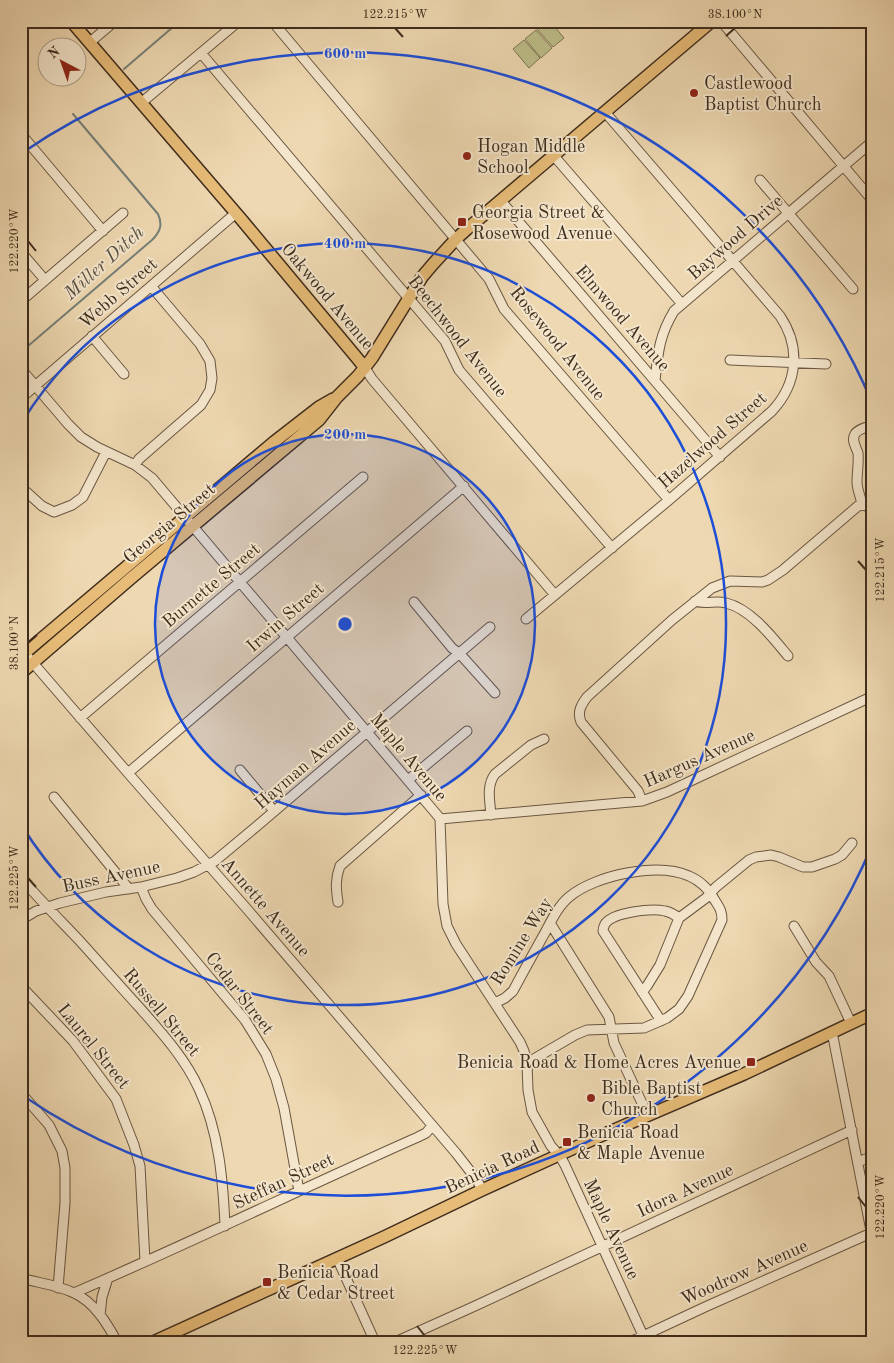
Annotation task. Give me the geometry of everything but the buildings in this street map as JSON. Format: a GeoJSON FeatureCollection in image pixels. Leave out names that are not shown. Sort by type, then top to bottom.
{"type":"FeatureCollection","features":[{"type":"Feature","properties":{"kind":"main road","name":"Oakwood Avenue"},"geometry":{"type":"LineString","coordinates":[[72,21],[365,368]]}},
{"type":"Feature","properties":{"kind":"main road","name":"Georgia Street"},"geometry":{"type":"LineString","coordinates":[[21,673],[319,420],[337,397],[365,368],[422,277],[456,239],[712,21]]}},
{"type":"Feature","properties":{"kind":"main road","name":"Georgia Street"},"geometry":{"type":"LineString","coordinates":[[22,652],[274,442],[319,407],[337,397]]}},
{"type":"Feature","properties":{"kind":"main road","name":"Benicia Road"},"geometry":{"type":"LineString","coordinates":[[153,1342],[607,1133],[744,1074],[873,1013]]}},
{"type":"Feature","properties":{"kind":"street"},"geometry":{"type":"LineString","coordinates":[[89,43],[115,21]]}},
{"type":"Feature","properties":{"kind":"street"},"geometry":{"type":"LineString","coordinates":[[142,103],[239,21]]}},
{"type":"Feature","properties":{"kind":"street","name":"Rosewood Avenue"},"geometry":{"type":"LineString","coordinates":[[272,21],[489,279],[504,309],[669,500]]}},
{"type":"Feature","properties":{"kind":"street"},"geometry":{"type":"LineString","coordinates":[[721,21],[873,201]]}},
{"type":"Feature","properties":{"kind":"street","name":"Beechwood Avenue"},"geometry":{"type":"LineString","coordinates":[[201,54],[445,341],[459,370],[612,548]]}},
{"type":"Feature","properties":{"kind":"street","name":"Hazelwood Street"},"geometry":{"type":"LineString","coordinates":[[526,619],[720,457],[772,411],[780,402],[791,381],[794,362],[788,327],[780,316],[605,112]]}},
{"type":"Feature","properties":{"kind":"street"},"geometry":{"type":"LineString","coordinates":[[21,134],[103,231]]}},
{"type":"Feature","properties":{"kind":"street","name":"Baywood Drive"},"geometry":{"type":"LineString","coordinates":[[655,381],[662,334],[674,311],[873,141]]}},
{"type":"Feature","properties":{"kind":"street"},"geometry":{"type":"LineString","coordinates":[[554,156],[682,304]]}},
{"type":"Feature","properties":{"kind":"street"},"geometry":{"type":"LineString","coordinates":[[760,180],[853,288]]}},
{"type":"Feature","properties":{"kind":"street","name":"Elmwood Avenue"},"geometry":{"type":"LineString","coordinates":[[501,201],[720,457]]}},
{"type":"Feature","properties":{"kind":"street"},"geometry":{"type":"LineString","coordinates":[[21,301],[124,213]]}},
{"type":"Feature","properties":{"kind":"street","name":"Webb Street"},"geometry":{"type":"LineString","coordinates":[[21,398],[236,213]]}},
{"type":"Feature","properties":{"kind":"street"},"geometry":{"type":"LineString","coordinates":[[21,252],[46,280]]}},
{"type":"Feature","properties":{"kind":"street"},"geometry":{"type":"LineString","coordinates":[[134,465],[201,405],[210,390],[212,378],[210,361],[200,344],[151,286]]}},
{"type":"Feature","properties":{"kind":"street"},"geometry":{"type":"LineString","coordinates":[[92,336],[124,374]]}},
{"type":"Feature","properties":{"kind":"street"},"geometry":{"type":"LineString","coordinates":[[730,360],[826,364]]}},
{"type":"Feature","properties":{"kind":"street","name":"Oakwood Avenue"},"geometry":{"type":"LineString","coordinates":[[365,368],[372,379],[555,595]]}},
{"type":"Feature","properties":{"kind":"street","name":"Maple Avenue"},"geometry":{"type":"LineString","coordinates":[[21,369],[81,437],[106,452],[134,465],[152,478],[440,819],[443,904],[447,926],[456,944],[520,1042],[527,1063],[528,1090],[532,1112],[550,1146],[560,1156],[565,1165],[645,1339]]}},
{"type":"Feature","properties":{"kind":"street"},"geometry":{"type":"LineString","coordinates":[[642,801],[638,790],[580,722],[578,714],[580,708],[587,697],[712,588],[730,581],[762,582],[768,580],[783,570],[855,508],[868,508],[858,489],[857,472],[859,463],[853,439],[859,430],[873,425]]}},
{"type":"Feature","properties":{"kind":"street"},"geometry":{"type":"LineString","coordinates":[[21,487],[42,506],[54,512],[72,505],[83,497],[106,452]]}},
{"type":"Feature","properties":{"kind":"street","name":"Burnette Street"},"geometry":{"type":"LineString","coordinates":[[80,718],[363,477]]}},
{"type":"Feature","properties":{"kind":"street","name":"Irwin Street"},"geometry":{"type":"LineString","coordinates":[[128,774],[464,486]]}},
{"type":"Feature","properties":{"kind":"street"},"geometry":{"type":"LineString","coordinates":[[414,602],[452,648],[460,654],[495,693]]}},
{"type":"Feature","properties":{"kind":"street"},"geometry":{"type":"LineString","coordinates":[[695,602],[702,604],[725,602],[743,611],[762,625],[788,656]]}},
{"type":"Feature","properties":{"kind":"street","name":"Hayman Avenue"},"geometry":{"type":"LineString","coordinates":[[208,865],[274,812],[490,627]]}},
{"type":"Feature","properties":{"kind":"street","name":"Annette Avenue"},"geometry":{"type":"LineString","coordinates":[[22,652],[432,1126],[477,1180],[482,1190]]}},
{"type":"Feature","properties":{"kind":"street","name":"Hargus Avenue"},"geometry":{"type":"LineString","coordinates":[[440,819],[628,804],[642,801],[666,792],[873,696]]}},
{"type":"Feature","properties":{"kind":"street"},"geometry":{"type":"LineString","coordinates":[[408,780],[467,731]]}},
{"type":"Feature","properties":{"kind":"street"},"geometry":{"type":"LineString","coordinates":[[491,815],[489,791],[491,779],[531,745],[544,739]]}},
{"type":"Feature","properties":{"kind":"street"},"geometry":{"type":"LineString","coordinates":[[240,770],[274,812]]}},
{"type":"Feature","properties":{"kind":"street"},"geometry":{"type":"LineString","coordinates":[[338,902],[336,878],[340,866],[421,796]]}},
{"type":"Feature","properties":{"kind":"street"},"geometry":{"type":"LineString","coordinates":[[54,797],[129,889]]}},
{"type":"Feature","properties":{"kind":"street"},"geometry":{"type":"LineString","coordinates":[[642,992],[660,965],[679,918],[711,894],[716,887],[749,860],[764,856],[779,857],[804,867],[812,867],[842,855],[852,843]]}},
{"type":"Feature","properties":{"kind":"street","name":"Buss Avenue"},"geometry":{"type":"LineString","coordinates":[[21,920],[36,911],[60,902],[141,887],[176,878],[208,865]]}},
{"type":"Feature","properties":{"kind":"street","name":"Romine Way"},"geometry":{"type":"LineString","coordinates":[[495,1003],[513,992],[563,903],[586,886],[608,878],[642,870],[659,870],[688,875],[699,881],[711,894]]}},
{"type":"Feature","properties":{"kind":"street","name":"Russell Street"},"geometry":{"type":"LineString","coordinates":[[21,878],[162,1034],[191,1073],[200,1090],[218,1149],[225,1226]]}},
{"type":"Feature","properties":{"kind":"street","name":"Cedar Street"},"geometry":{"type":"LineString","coordinates":[[141,887],[152,909],[245,1020],[266,1054],[276,1079],[284,1108],[299,1191]]}},
{"type":"Feature","properties":{"kind":"street"},"geometry":{"type":"LineString","coordinates":[[527,1063],[587,1030],[644,1028],[661,1021],[679,1008],[688,996],[722,920],[722,912],[711,894]]}},
{"type":"Feature","properties":{"kind":"street"},"geometry":{"type":"LineString","coordinates":[[661,1021],[603,931],[604,925],[614,918],[631,912],[649,910],[665,911],[679,918]]}},
{"type":"Feature","properties":{"kind":"street"},"geometry":{"type":"LineString","coordinates":[[550,924],[609,1017],[614,1043],[648,1116]]}},
{"type":"Feature","properties":{"kind":"street"},"geometry":{"type":"LineString","coordinates":[[794,926],[816,962],[829,976],[851,1023]]}},
{"type":"Feature","properties":{"kind":"street","name":"Laurel Street"},"geometry":{"type":"LineString","coordinates":[[21,986],[73,1041],[116,1098],[132,1137],[140,1166],[145,1261]]}},
{"type":"Feature","properties":{"kind":"street"},"geometry":{"type":"LineString","coordinates":[[832,1032],[872,1237]]}},
{"type":"Feature","properties":{"kind":"street"},"geometry":{"type":"LineString","coordinates":[[21,1093],[49,1125],[62,1151],[65,1168],[66,1203],[58,1288]]}},
{"type":"Feature","properties":{"kind":"street","name":"Steffan Street"},"geometry":{"type":"LineString","coordinates":[[145,1261],[418,1137],[432,1126]]}},
{"type":"Feature","properties":{"kind":"street","name":"Idora Avenue"},"geometry":{"type":"LineString","coordinates":[[395,1342],[852,1130]]}},
{"type":"Feature","properties":{"kind":"street"},"geometry":{"type":"LineString","coordinates":[[858,1162],[873,1156]]}},
{"type":"Feature","properties":{"kind":"street","name":"Woodrow Avenue"},"geometry":{"type":"LineString","coordinates":[[630,1342],[645,1339],[872,1237]]}},
{"type":"Feature","properties":{"kind":"street"},"geometry":{"type":"LineString","coordinates":[[337,1258],[375,1342]]}},
{"type":"Feature","properties":{"kind":"street"},"geometry":{"type":"LineString","coordinates":[[74,1293],[145,1261]]}},
{"type":"Feature","properties":{"kind":"street"},"geometry":{"type":"LineString","coordinates":[[21,1278],[74,1293],[100,1315],[107,1323],[117,1342]]}},
{"type":"Feature","properties":{"kind":"street"},"geometry":{"type":"LineString","coordinates":[[100,1315],[102,1297],[108,1278]]}},
{"type":"Feature","properties":{"kind":"green space"},"geometry":{"type":"Polygon","coordinates":[[[546,21],[550,21],[564,38],[553,47],[537,29],[546,21]]]}},
{"type":"Feature","properties":{"kind":"green space"},"geometry":{"type":"Polygon","coordinates":[[[536,30],[552,48],[541,58],[525,39],[536,30]]]}},
{"type":"Feature","properties":{"kind":"green space"},"geometry":{"type":"Polygon","coordinates":[[[524,40],[540,58],[529,68],[513,49],[524,40]]]}},
{"type":"Feature","properties":{"kind":"waterway","name":"Miller Ditch"},"geometry":{"type":"LineString","coordinates":[[124,69],[180,21]]}},
{"type":"Feature","properties":{"kind":"waterway","name":"Miller Ditch"},"geometry":{"type":"LineString","coordinates":[[21,352],[152,240],[160,228],[158,214],[73,114]]}},
{"type":"Feature","properties":{"kind":"place","name":"Castlewood Baptist Church"},"geometry":{"type":"Point","coordinates":[694,93]}},
{"type":"Feature","properties":{"kind":"place","name":"Hogan Middle School"},"geometry":{"type":"Point","coordinates":[467,156]}},
{"type":"Feature","properties":{"kind":"place","name":"Georgia Street & Rosewood Avenue"},"geometry":{"type":"Point","coordinates":[462,222]}},
{"type":"Feature","properties":{"kind":"place","name":"Benicia Road & Home Acres Avenue"},"geometry":{"type":"Point","coordinates":[751,1062]}},
{"type":"Feature","properties":{"kind":"place","name":"Bible Baptist Church"},"geometry":{"type":"Point","coordinates":[591,1098]}},
{"type":"Feature","properties":{"kind":"place","name":"Benicia Road & Maple Avenue"},"geometry":{"type":"Point","coordinates":[567,1142]}},
{"type":"Feature","properties":{"kind":"place","name":"Benicia Road & Cedar Street"},"geometry":{"type":"Point","coordinates":[267,1282]}}]}
